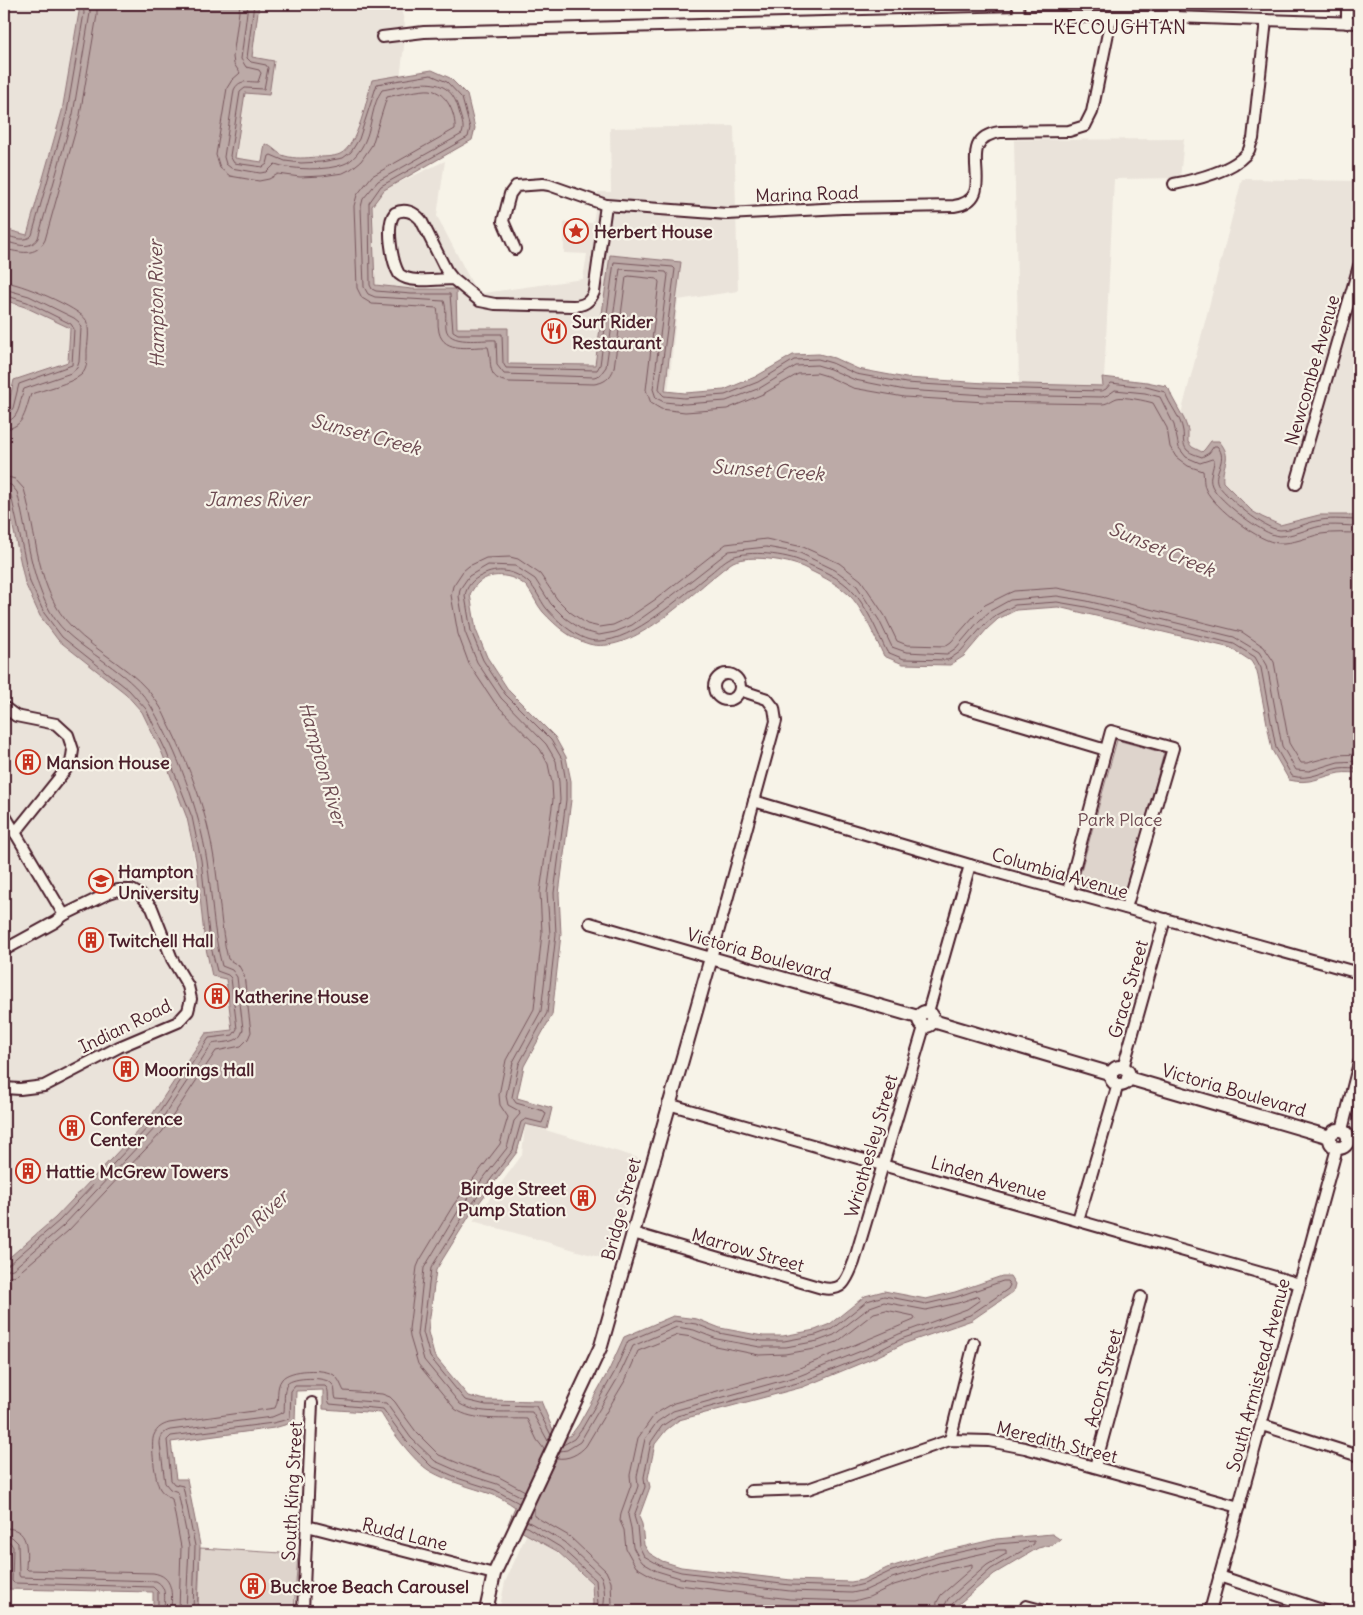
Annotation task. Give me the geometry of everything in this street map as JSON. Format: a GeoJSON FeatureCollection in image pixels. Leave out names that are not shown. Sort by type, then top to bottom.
{"type":"FeatureCollection","features":[{"type":"Feature","properties":{"kind":"street"},"geometry":{"type":"LineString","coordinates":[[1018,4],[1018,17]]}},
{"type":"Feature","properties":{"kind":"street"},"geometry":{"type":"LineString","coordinates":[[1173,4],[1173,17]]}},
{"type":"Feature","properties":{"kind":"street"},"geometry":{"type":"LineString","coordinates":[[1347,4],[1347,23]]}},
{"type":"Feature","properties":{"kind":"street"},"geometry":{"type":"LineString","coordinates":[[382,37],[424,32],[1018,17],[1173,17],[1359,23]]}},
{"type":"Feature","properties":{"kind":"street","name":"Marina Road"},"geometry":{"type":"LineString","coordinates":[[606,205],[727,214],[954,206],[965,203],[973,198],[976,191],[978,146],[989,134],[1000,132],[1069,131],[1085,126],[1092,112],[1111,18]]}},
{"type":"Feature","properties":{"kind":"street"},"geometry":{"type":"LineString","coordinates":[[1174,184],[1205,176],[1234,164],[1248,151],[1253,139],[1266,20]]}},
{"type":"Feature","properties":{"kind":"street"},"geometry":{"type":"LineString","coordinates":[[453,280],[411,280],[399,274],[389,232],[390,221],[395,213],[411,212],[421,220],[441,261],[453,280],[475,298],[487,304],[573,306],[586,304],[592,298],[594,292],[606,205],[549,185],[516,186],[510,194],[503,221],[515,249]]}},
{"type":"Feature","properties":{"kind":"street","name":"Newcombe Avenue"},"geometry":{"type":"LineString","coordinates":[[1296,484],[1359,266]]}},
{"type":"Feature","properties":{"kind":"street","name":"Bridge Street"},"geometry":{"type":"LineString","coordinates":[[486,1611],[494,1574],[601,1346],[668,1104],[711,958],[776,720],[774,708],[767,699],[740,690]]}},
{"type":"Feature","properties":{"kind":"street"},"geometry":{"type":"LineString","coordinates":[[4,707],[16,716],[56,724],[68,735],[73,750],[71,763],[15,833]]}},
{"type":"Feature","properties":{"kind":"street"},"geometry":{"type":"LineString","coordinates":[[965,708],[1106,750]]}},
{"type":"Feature","properties":{"kind":"street"},"geometry":{"type":"LineString","coordinates":[[1068,891],[1111,731],[1173,748],[1126,908]]}},
{"type":"Feature","properties":{"kind":"street","name":"Columbia Avenue"},"geometry":{"type":"LineString","coordinates":[[754,801],[970,865],[1359,973]]}},
{"type":"Feature","properties":{"kind":"street"},"geometry":{"type":"LineString","coordinates":[[4,814],[64,915],[55,922],[4,950]]}},
{"type":"Feature","properties":{"kind":"street","name":"Wriothesley Street"},"geometry":{"type":"LineString","coordinates":[[849,1275],[970,865]]}},
{"type":"Feature","properties":{"kind":"street","name":"Indian Road"},"geometry":{"type":"LineString","coordinates":[[4,1088],[38,1088],[44,1086],[119,1047],[178,1022],[185,1015],[191,1000],[188,986],[172,959],[152,908],[145,898],[137,892],[125,890],[109,893],[64,915]]}},
{"type":"Feature","properties":{"kind":"street","name":"Grace Street"},"geometry":{"type":"LineString","coordinates":[[1078,1220],[1165,919]]}},
{"type":"Feature","properties":{"kind":"street","name":"Victoria Boulevard"},"geometry":{"type":"LineString","coordinates":[[590,923],[1330,1137]]}},
{"type":"Feature","properties":{"kind":"street"},"geometry":{"type":"LineString","coordinates":[[1342,1130],[1359,1063]]}},
{"type":"Feature","properties":{"kind":"street","name":"Linden Avenue"},"geometry":{"type":"LineString","coordinates":[[668,1104],[1300,1284]]}},
{"type":"Feature","properties":{"kind":"street"},"geometry":{"type":"LineString","coordinates":[[1342,1130],[1347,1133],[1354,1143],[1343,1148],[1337,1148],[1330,1142],[1330,1137],[1333,1132],[1342,1130]]}},
{"type":"Feature","properties":{"kind":"street","name":"South Armistead Avenue"},"geometry":{"type":"LineString","coordinates":[[1210,1611],[1337,1148]]}},
{"type":"Feature","properties":{"kind":"street","name":"Marrow Street"},"geometry":{"type":"LineString","coordinates":[[632,1233],[822,1288],[838,1288],[849,1275]]}},
{"type":"Feature","properties":{"kind":"street","name":"Acorn Street"},"geometry":{"type":"LineString","coordinates":[[1095,1467],[1141,1297]]}},
{"type":"Feature","properties":{"kind":"street"},"geometry":{"type":"LineString","coordinates":[[950,1440],[974,1343]]}},
{"type":"Feature","properties":{"kind":"street","name":"South King Street"},"geometry":{"type":"LineString","coordinates":[[303,1611],[312,1403]]}},
{"type":"Feature","properties":{"kind":"street"},"geometry":{"type":"LineString","coordinates":[[1262,1425],[1359,1456]]}},
{"type":"Feature","properties":{"kind":"street","name":"Meredith Street"},"geometry":{"type":"LineString","coordinates":[[751,1491],[808,1489],[950,1440],[989,1441],[1025,1448],[1239,1507]]}},
{"type":"Feature","properties":{"kind":"street","name":"Rudd Lane"},"geometry":{"type":"LineString","coordinates":[[307,1526],[494,1574]]}},
{"type":"Feature","properties":{"kind":"street"},"geometry":{"type":"LineString","coordinates":[[1219,1576],[1325,1611]]}},
{"type":"Feature","properties":{"kind":"street"},"geometry":{"type":"LineString","coordinates":[[1026,1606],[1045,1611]]}},
{"type":"Feature","properties":{"kind":"shaded area"},"geometry":{"type":"Polygon","coordinates":[[[4,4],[78,4],[79,12],[62,111],[27,235],[4,229],[4,4]]]}},
{"type":"Feature","properties":{"kind":"shaded area"},"geometry":{"type":"Polygon","coordinates":[[[247,4],[400,4],[406,30],[399,87],[344,172],[222,164],[247,4]]]}},
{"type":"Feature","properties":{"kind":"shaded area"},"geometry":{"type":"Polygon","coordinates":[[[734,126],[738,291],[678,300],[668,393],[221,502],[254,189],[398,183],[445,161],[437,216],[475,289],[483,293],[583,279],[587,254],[564,253],[564,222],[593,223],[598,192],[611,192],[610,128],[734,126]]]}},
{"type":"Feature","properties":{"kind":"shaded area"},"geometry":{"type":"Polygon","coordinates":[[[1184,139],[1180,178],[1114,179],[1105,388],[1019,384],[1014,140],[1184,139]]]}},
{"type":"Feature","properties":{"kind":"shaded area"},"geometry":{"type":"Polygon","coordinates":[[[1242,179],[1359,181],[1359,522],[1269,527],[1188,452],[1180,418],[1242,179]]]}},
{"type":"Feature","properties":{"kind":"shaded area"},"geometry":{"type":"Polygon","coordinates":[[[4,300],[25,307],[70,328],[68,362],[14,380],[4,413],[4,300]]]}},
{"type":"Feature","properties":{"kind":"shaded area","name":"Hampton University"},"geometry":{"type":"Polygon","coordinates":[[[4,480],[25,583],[58,640],[125,693],[142,712],[162,753],[187,818],[201,901],[226,979],[232,1030],[206,1033],[149,1119],[55,1218],[4,1262],[4,480]]]}},
{"type":"Feature","properties":{"kind":"shaded area"},"geometry":{"type":"Polygon","coordinates":[[[525,1124],[639,1158],[609,1260],[473,1221],[522,1155],[525,1124]]]}},
{"type":"Feature","properties":{"kind":"shaded area"},"geometry":{"type":"Polygon","coordinates":[[[527,1533],[556,1551],[591,1583],[593,1604],[589,1611],[499,1611],[505,1582],[527,1533]]]}},
{"type":"Feature","properties":{"kind":"green space","name":"Park Place"},"geometry":{"type":"Polygon","coordinates":[[[1117,740],[1164,753],[1124,898],[1077,885],[1117,740]]]}},
{"type":"Feature","properties":{"kind":"green space"},"geometry":{"type":"Polygon","coordinates":[[[200,1548],[298,1554],[294,1611],[198,1611],[200,1548]]]}},
{"type":"Feature","properties":{"kind":"water","name":"James River"},"geometry":{"type":"Polygon","coordinates":[[[78,4],[259,4],[252,57],[274,61],[269,95],[245,93],[235,158],[262,162],[265,144],[282,155],[293,158],[328,157],[340,154],[352,142],[357,132],[372,80],[432,70],[450,78],[467,95],[475,128],[472,140],[384,190],[372,206],[375,285],[412,289],[456,289],[457,328],[508,328],[508,364],[595,365],[610,255],[681,262],[665,391],[685,393],[724,390],[755,377],[793,355],[819,354],[834,358],[858,369],[906,378],[985,383],[1103,386],[1102,377],[1147,382],[1166,386],[1169,389],[1184,419],[1188,430],[1188,442],[1192,447],[1202,452],[1211,441],[1219,441],[1226,452],[1223,482],[1252,511],[1280,525],[1319,515],[1359,515],[1359,773],[1339,773],[1303,782],[1289,780],[1272,750],[1257,671],[1251,661],[1231,648],[1058,607],[1016,610],[998,619],[964,656],[950,665],[903,664],[884,656],[858,606],[843,590],[827,579],[803,567],[778,560],[748,558],[733,562],[655,624],[621,642],[605,645],[582,642],[564,631],[543,612],[527,587],[510,577],[491,576],[478,583],[470,594],[476,630],[487,657],[509,691],[555,737],[566,757],[571,781],[571,800],[559,894],[561,934],[552,1015],[524,1066],[517,1098],[552,1108],[547,1129],[525,1124],[517,1152],[470,1215],[436,1270],[428,1332],[434,1355],[468,1396],[486,1400],[541,1401],[553,1430],[562,1440],[571,1435],[579,1424],[609,1370],[624,1337],[673,1316],[697,1319],[720,1328],[763,1336],[783,1336],[815,1330],[830,1324],[865,1296],[884,1291],[926,1299],[955,1292],[1002,1276],[1010,1276],[1015,1284],[1013,1292],[972,1320],[903,1344],[803,1387],[679,1420],[666,1430],[655,1444],[648,1478],[650,1487],[639,1517],[642,1524],[644,1545],[649,1553],[662,1561],[681,1567],[791,1580],[851,1582],[862,1580],[887,1568],[936,1553],[996,1539],[1052,1534],[1061,1540],[1038,1548],[994,1574],[955,1607],[955,1611],[590,1611],[593,1604],[592,1583],[557,1551],[508,1524],[515,1507],[498,1497],[445,1478],[424,1467],[403,1445],[381,1413],[323,1409],[323,1390],[296,1391],[295,1422],[274,1428],[171,1442],[176,1479],[187,1479],[200,1545],[197,1611],[153,1611],[153,1592],[7,1589],[8,1547],[4,1547],[4,1262],[55,1218],[149,1119],[206,1033],[232,1030],[226,979],[212,976],[205,944],[196,860],[187,818],[162,753],[142,712],[125,693],[58,640],[40,616],[25,583],[6,494],[4,480],[4,414],[8,406],[14,380],[68,362],[70,328],[25,307],[4,300],[4,229],[27,235],[62,111],[79,12],[78,4]]]}},
{"type":"Feature","properties":{"kind":"place","name":"Herbert House"},"geometry":{"type":"Point","coordinates":[576,231]}},
{"type":"Feature","properties":{"kind":"place","name":"Surf Rider Restaurant"},"geometry":{"type":"Point","coordinates":[554,331]}},
{"type":"Feature","properties":{"kind":"place","name":"Mansion House"},"geometry":{"type":"Point","coordinates":[28,762]}},
{"type":"Feature","properties":{"kind":"place","name":"Hampton University"},"geometry":{"type":"Point","coordinates":[101,881]}},
{"type":"Feature","properties":{"kind":"place","name":"Twitchell Hall"},"geometry":{"type":"Point","coordinates":[91,940]}},
{"type":"Feature","properties":{"kind":"place","name":"Katherine House"},"geometry":{"type":"Point","coordinates":[217,996]}},
{"type":"Feature","properties":{"kind":"place","name":"Moorings Hall"},"geometry":{"type":"Point","coordinates":[126,1069]}},
{"type":"Feature","properties":{"kind":"place","name":"Conference Center"},"geometry":{"type":"Point","coordinates":[72,1128]}},
{"type":"Feature","properties":{"kind":"place","name":"Hattie McGrew Towers"},"geometry":{"type":"Point","coordinates":[28,1171]}},
{"type":"Feature","properties":{"kind":"place","name":"Birdge Street Pump Station"},"geometry":{"type":"Point","coordinates":[583,1198]}},
{"type":"Feature","properties":{"kind":"place","name":"Buckroe Beach Carousel"},"geometry":{"type":"Point","coordinates":[253,1586]}},
{"type":"Feature","properties":{"kind":"district","name":"KECOUGHTAN"},"geometry":{"type":"Point","coordinates":[1120,27]}},
{"type":"Feature","properties":{"kind":"water label","name":"Hampton River"},"geometry":{"type":"Point","coordinates":[156,304]}},
{"type":"Feature","properties":{"kind":"water label","name":"Sunset Creek"},"geometry":{"type":"Point","coordinates":[366,434]}},
{"type":"Feature","properties":{"kind":"water label","name":"Sunset Creek"},"geometry":{"type":"Point","coordinates":[768,470]}},
{"type":"Feature","properties":{"kind":"water label","name":"Sunset Creek"},"geometry":{"type":"Point","coordinates":[1162,549]}},
{"type":"Feature","properties":{"kind":"water label","name":"Hampton River"},"geometry":{"type":"Point","coordinates":[323,764]}},
{"type":"Feature","properties":{"kind":"water label","name":"Hampton River"},"geometry":{"type":"Point","coordinates":[238,1237]}}]}
